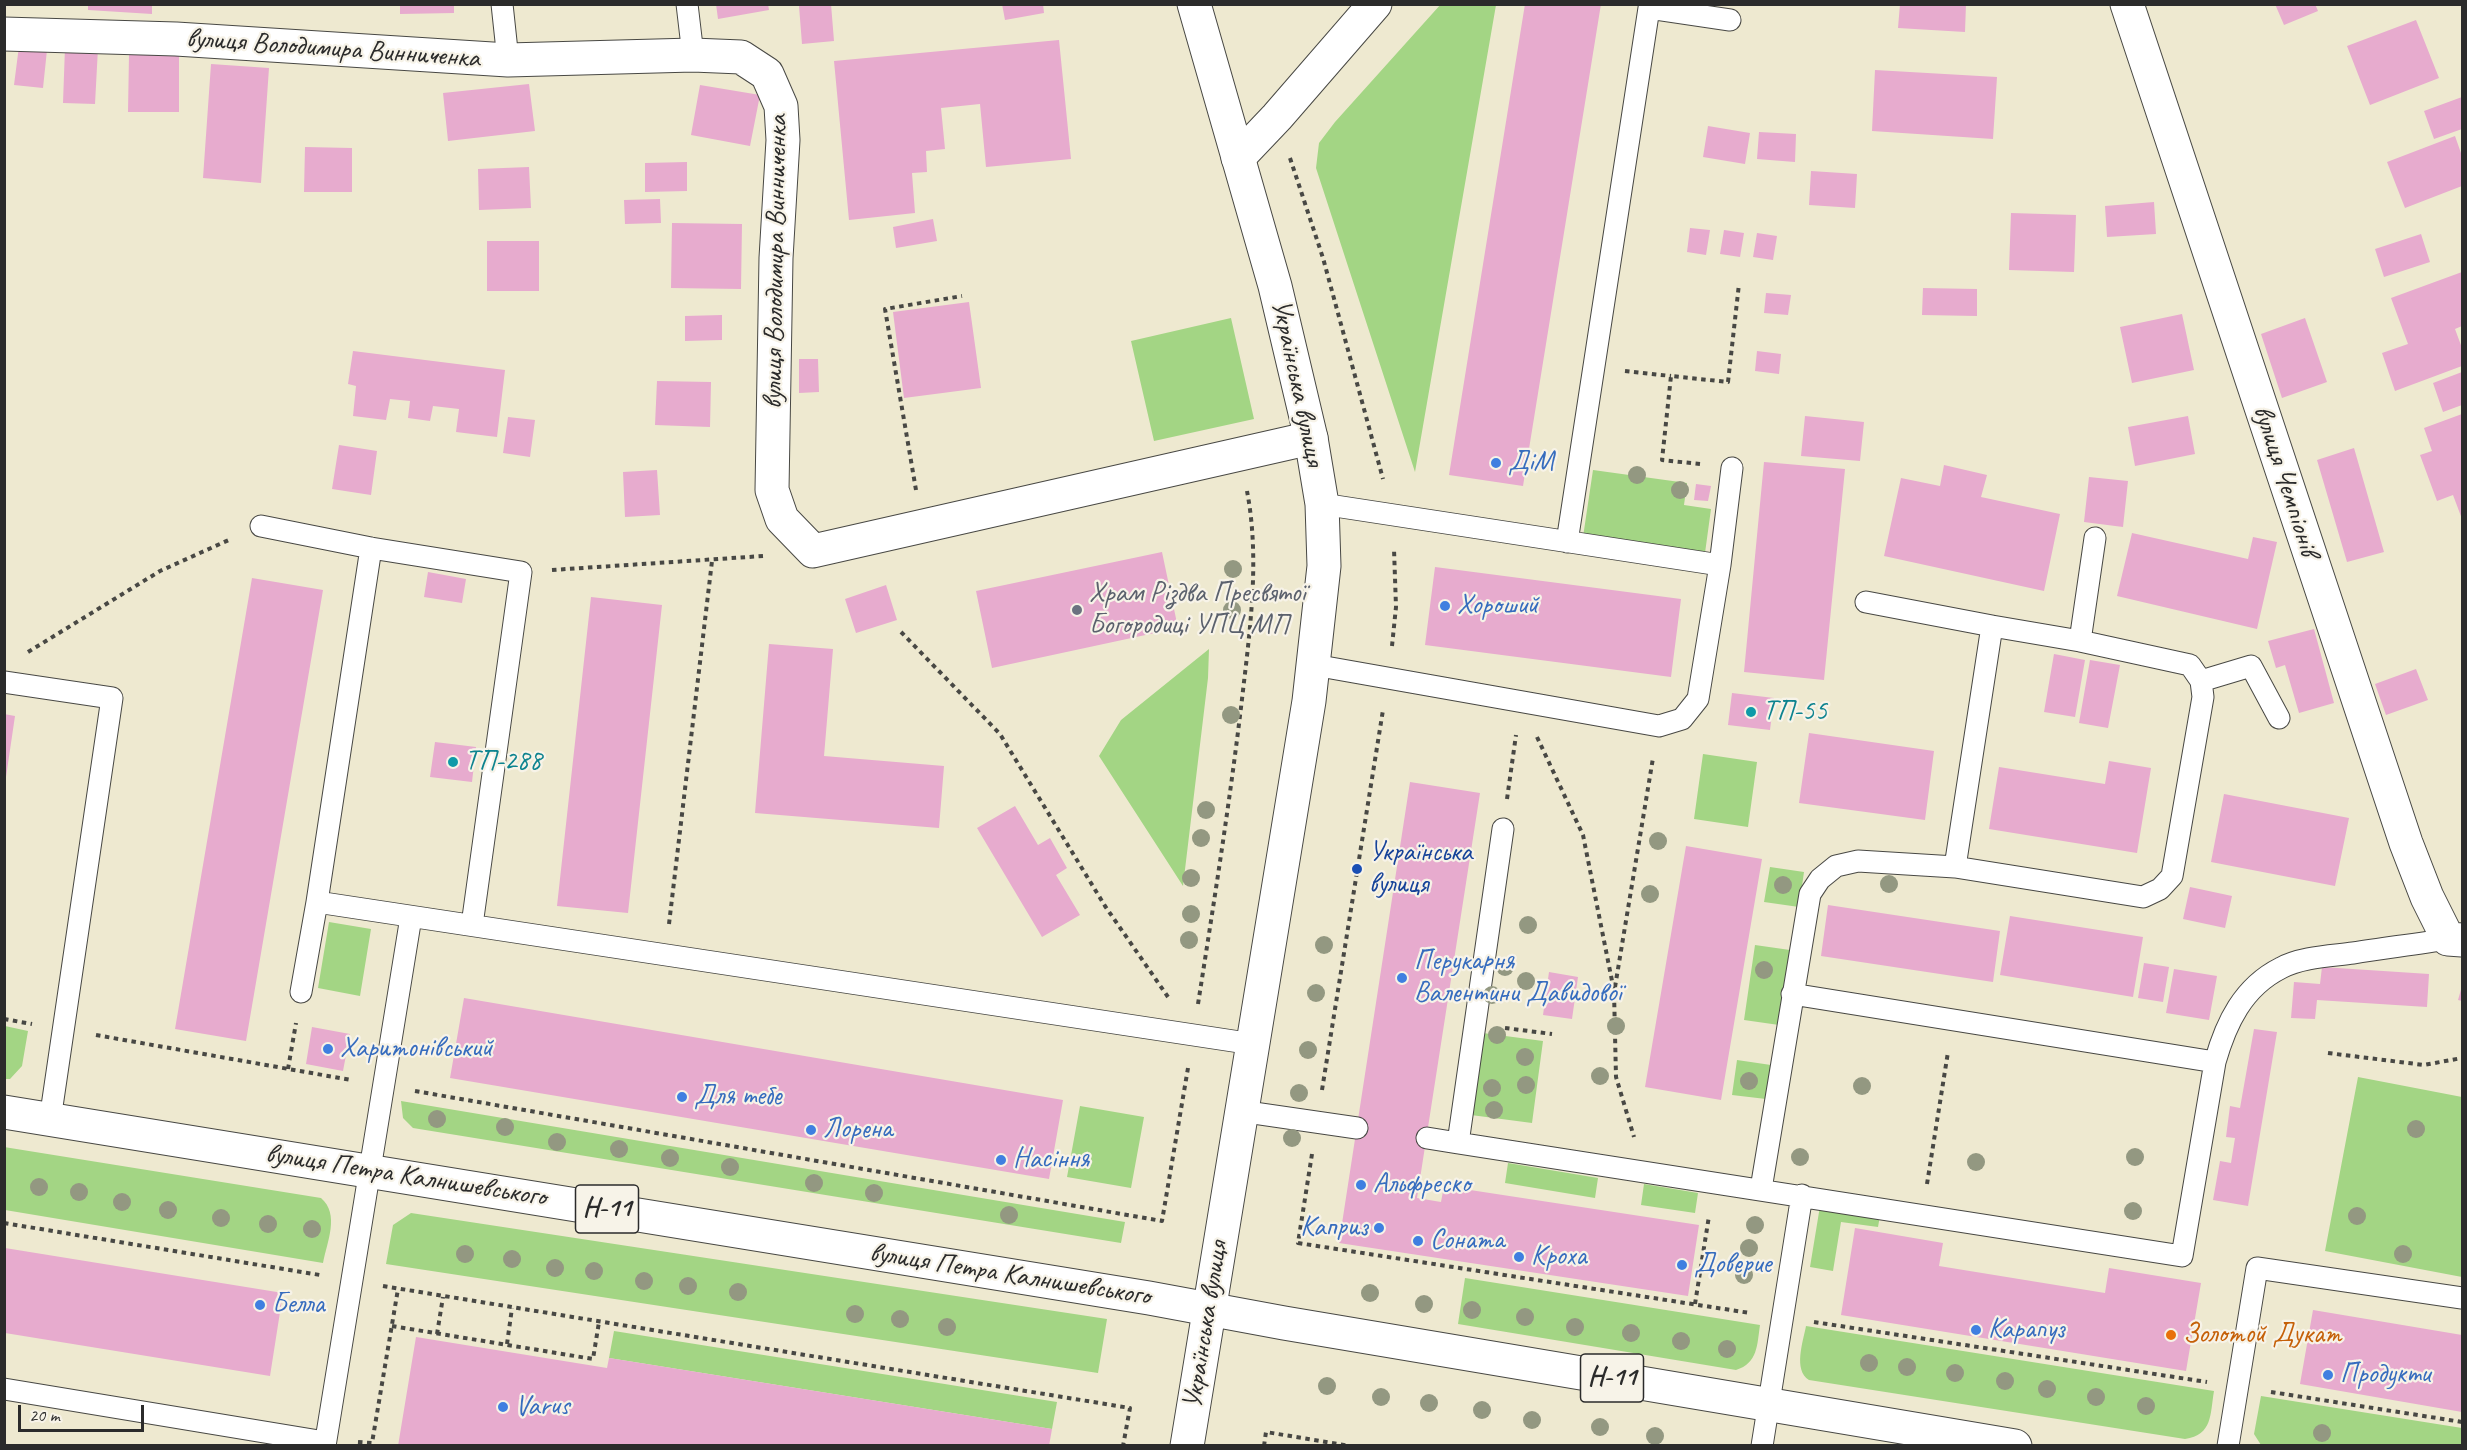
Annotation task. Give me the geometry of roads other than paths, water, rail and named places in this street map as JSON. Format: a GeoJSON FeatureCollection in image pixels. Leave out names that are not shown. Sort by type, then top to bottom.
{"type":"FeatureCollection","features":[{"type":"Feature","properties":{"kind":"main road","name":"Українська вулиця"},"geometry":{"type":"LineString","coordinates":[[1187,1446],[1314,665],[1324,566],[1322,504],[1311,438],[1275,286],[1194,4]]}},
{"type":"Feature","properties":{"kind":"main road","name":"вулиця Чемпіонів"},"geometry":{"type":"LineString","coordinates":[[2127,4],[2406,843],[2427,897],[2456,940]]}},
{"type":"Feature","properties":{"kind":"main road"},"geometry":{"type":"LineString","coordinates":[[1238,158],[1361,11]]}},
{"type":"Feature","properties":{"kind":"main road","name":"вулиця Володимира Винниченка"},"geometry":{"type":"LineString","coordinates":[[4,34],[176,39],[508,60],[693,55],[741,57],[767,74],[781,106],[783,140],[776,258],[772,490],[782,519],[813,551],[1311,438]]}},
{"type":"Feature","properties":{"kind":"main road","name":"вулиця Петра Калнишевського"},"geometry":{"type":"LineString","coordinates":[[4,1113],[369,1170],[2014,1446]]}},
{"type":"Feature","properties":{"kind":"lane"},"geometry":{"type":"LineString","coordinates":[[502,4],[508,60]]}},
{"type":"Feature","properties":{"kind":"lane"},"geometry":{"type":"LineString","coordinates":[[687,4],[693,55]]}},
{"type":"Feature","properties":{"kind":"lane"},"geometry":{"type":"LineString","coordinates":[[1567,542],[1649,8],[1730,20]]}},
{"type":"Feature","properties":{"kind":"lane"},"geometry":{"type":"LineString","coordinates":[[1314,665],[1659,726],[1682,719],[1698,699],[1720,565],[1732,468]]}},
{"type":"Feature","properties":{"kind":"lane"},"geometry":{"type":"LineString","coordinates":[[1322,504],[1720,565]]}},
{"type":"Feature","properties":{"kind":"lane"},"geometry":{"type":"LineString","coordinates":[[261,526],[371,548],[521,572],[472,924]]}},
{"type":"Feature","properties":{"kind":"lane"},"geometry":{"type":"LineString","coordinates":[[2080,641],[2095,538]]}},
{"type":"Feature","properties":{"kind":"lane"},"geometry":{"type":"LineString","coordinates":[[301,992],[371,548]]}},
{"type":"Feature","properties":{"kind":"lane"},"geometry":{"type":"LineString","coordinates":[[1761,1189],[1810,894],[1820,879],[1836,866],[1858,861],[1955,867],[2143,897],[2160,889],[2172,876],[2203,697],[2201,681],[2190,665],[2080,641],[1866,602]]}},
{"type":"Feature","properties":{"kind":"lane"},"geometry":{"type":"LineString","coordinates":[[1955,867],[1992,626]]}},
{"type":"Feature","properties":{"kind":"lane"},"geometry":{"type":"LineString","coordinates":[[2201,681],[2251,666],[2279,718]]}},
{"type":"Feature","properties":{"kind":"lane"},"geometry":{"type":"LineString","coordinates":[[4,682],[112,698],[50,1120]]}},
{"type":"Feature","properties":{"kind":"lane"},"geometry":{"type":"LineString","coordinates":[[1458,1143],[1503,829]]}},
{"type":"Feature","properties":{"kind":"lane"},"geometry":{"type":"LineString","coordinates":[[317,902],[1253,1044]]}},
{"type":"Feature","properties":{"kind":"lane"},"geometry":{"type":"LineString","coordinates":[[4,1389],[326,1444],[411,917]]}},
{"type":"Feature","properties":{"kind":"lane"},"geometry":{"type":"LineString","coordinates":[[1427,1138],[2182,1256],[2215,1062],[2222,1036],[2232,1016],[2261,981],[2283,966],[2326,957],[2456,940]]}},
{"type":"Feature","properties":{"kind":"lane"},"geometry":{"type":"LineString","coordinates":[[1792,994],[2215,1062]]}},
{"type":"Feature","properties":{"kind":"lane"},"geometry":{"type":"LineString","coordinates":[[1240,1111],[1357,1128]]}},
{"type":"Feature","properties":{"kind":"lane"},"geometry":{"type":"LineString","coordinates":[[1762,1446],[1803,1196]]}},
{"type":"Feature","properties":{"kind":"lane"},"geometry":{"type":"LineString","coordinates":[[2228,1446],[2257,1268],[2463,1298]]}},
{"type":"Feature","properties":{"kind":"place","name":"ДіМ"},"geometry":{"type":"Point","coordinates":[1496,463]}},
{"type":"Feature","properties":{"kind":"place","name":"Хороший"},"geometry":{"type":"Point","coordinates":[1445,606]}},
{"type":"Feature","properties":{"kind":"place","name":"Храм Різдва Пресвятої Богородиці УПЦ МП"},"geometry":{"type":"Point","coordinates":[1077,610]}},
{"type":"Feature","properties":{"kind":"place","name":"ТП-55"},"geometry":{"type":"Point","coordinates":[1751,712]}},
{"type":"Feature","properties":{"kind":"place","name":"ТП-288"},"geometry":{"type":"Point","coordinates":[453,762]}},
{"type":"Feature","properties":{"kind":"place","name":"Українська вулиця"},"geometry":{"type":"Point","coordinates":[1357,869]}},
{"type":"Feature","properties":{"kind":"place","name":"Перукарня Валентини Давидової"},"geometry":{"type":"Point","coordinates":[1402,978]}},
{"type":"Feature","properties":{"kind":"place","name":"Харитонівський"},"geometry":{"type":"Point","coordinates":[328,1049]}},
{"type":"Feature","properties":{"kind":"place","name":"Для тебе"},"geometry":{"type":"Point","coordinates":[682,1097]}},
{"type":"Feature","properties":{"kind":"place","name":"Лорена"},"geometry":{"type":"Point","coordinates":[811,1130]}},
{"type":"Feature","properties":{"kind":"place","name":"Насіння"},"geometry":{"type":"Point","coordinates":[1001,1160]}},
{"type":"Feature","properties":{"kind":"place","name":"Альфреско"},"geometry":{"type":"Point","coordinates":[1361,1185]}},
{"type":"Feature","properties":{"kind":"place","name":"Каприз"},"geometry":{"type":"Point","coordinates":[1379,1228]}},
{"type":"Feature","properties":{"kind":"place","name":"Соната"},"geometry":{"type":"Point","coordinates":[1418,1241]}},
{"type":"Feature","properties":{"kind":"place","name":"Кроха"},"geometry":{"type":"Point","coordinates":[1519,1257]}},
{"type":"Feature","properties":{"kind":"place","name":"Доверие"},"geometry":{"type":"Point","coordinates":[1682,1265]}},
{"type":"Feature","properties":{"kind":"place","name":"Белла"},"geometry":{"type":"Point","coordinates":[260,1305]}},
{"type":"Feature","properties":{"kind":"place","name":"Карапуз"},"geometry":{"type":"Point","coordinates":[1976,1330]}},
{"type":"Feature","properties":{"kind":"place","name":"Золотой Дукат"},"geometry":{"type":"Point","coordinates":[2171,1335]}},
{"type":"Feature","properties":{"kind":"place","name":"Продукти"},"geometry":{"type":"Point","coordinates":[2328,1375]}},
{"type":"Feature","properties":{"kind":"place","name":"Varus"},"geometry":{"type":"Point","coordinates":[503,1407]}}]}
